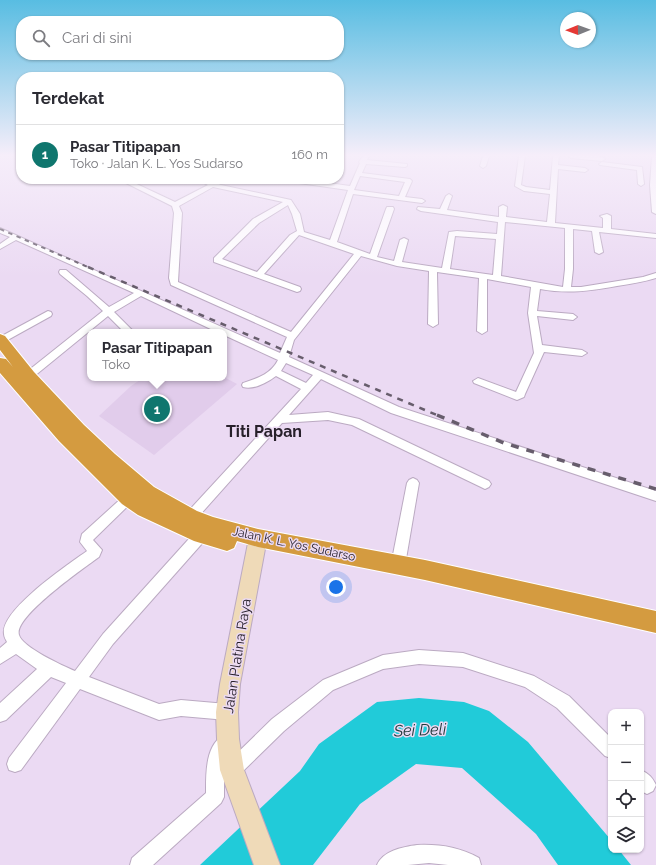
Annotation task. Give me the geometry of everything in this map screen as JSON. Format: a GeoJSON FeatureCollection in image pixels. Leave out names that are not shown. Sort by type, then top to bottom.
{"type":"FeatureCollection","features":[{"type":"Feature","properties":{"kind":"highway","name":"Jalan K. L. Yos Sudarso"},"geometry":{"type":"LineString","coordinates":[[0,339],[64,425],[129,498],[146,509],[186,522],[210,525],[256,544],[419,579],[656,634]]}},
{"type":"Feature","properties":{"kind":"highway","name":"Jalan K. L. Yos Sudarso"},"geometry":{"type":"LineString","coordinates":[[1,365],[64,425],[144,491],[201,535],[398,565],[656,622]]}},
{"type":"Feature","properties":{"kind":"main road","name":"Jalan Platina Raya"},"geometry":{"type":"LineString","coordinates":[[256,544],[230,684],[227,712],[228,739],[234,776],[267,865]]}},
{"type":"Feature","properties":{"kind":"street"},"geometry":{"type":"LineString","coordinates":[[159,196],[175,204],[178,213],[173,278],[174,283],[293,336]]}},
{"type":"Feature","properties":{"kind":"street"},"geometry":{"type":"LineString","coordinates":[[175,204],[190,196]]}},
{"type":"Feature","properties":{"kind":"street"},"geometry":{"type":"LineString","coordinates":[[266,196],[288,201],[296,214],[300,233]]}},
{"type":"Feature","properties":{"kind":"street"},"geometry":{"type":"LineString","coordinates":[[333,243],[349,196]]}},
{"type":"Feature","properties":{"kind":"street"},"geometry":{"type":"LineString","coordinates":[[391,196],[401,198],[443,212],[656,236]]}},
{"type":"Feature","properties":{"kind":"street"},"geometry":{"type":"LineString","coordinates":[[443,212],[449,196]]}},
{"type":"Feature","properties":{"kind":"street"},"geometry":{"type":"LineString","coordinates":[[551,224],[553,196]]}},
{"type":"Feature","properties":{"kind":"street"},"geometry":{"type":"LineString","coordinates":[[654,196],[656,212]]}},
{"type":"Feature","properties":{"kind":"street"},"geometry":{"type":"LineString","coordinates":[[288,201],[265,214],[217,260],[218,262],[298,289]]}},
{"type":"Feature","properties":{"kind":"street"},"geometry":{"type":"LineString","coordinates":[[497,278],[503,208]]}},
{"type":"Feature","properties":{"kind":"street"},"geometry":{"type":"LineString","coordinates":[[373,258],[390,209]]}},
{"type":"Feature","properties":{"kind":"street"},"geometry":{"type":"LineString","coordinates":[[604,216],[607,216],[607,231]]}},
{"type":"Feature","properties":{"kind":"street"},"geometry":{"type":"LineString","coordinates":[[567,290],[569,269],[569,226]]}},
{"type":"Feature","properties":{"kind":"street"},"geometry":{"type":"LineString","coordinates":[[595,229],[599,252]]}},
{"type":"Feature","properties":{"kind":"street"},"geometry":{"type":"LineString","coordinates":[[0,230],[218,329]]}},
{"type":"Feature","properties":{"kind":"street"},"geometry":{"type":"LineString","coordinates":[[259,275],[297,233],[333,243],[373,258],[397,264],[433,271],[483,276],[567,290],[581,290],[644,279],[656,275]]}},
{"type":"Feature","properties":{"kind":"street"},"geometry":{"type":"LineString","coordinates":[[445,272],[452,234],[457,233],[500,237]]}},
{"type":"Feature","properties":{"kind":"street"},"geometry":{"type":"LineString","coordinates":[[0,247],[15,237]]}},
{"type":"Feature","properties":{"kind":"street"},"geometry":{"type":"LineString","coordinates":[[397,264],[404,240]]}},
{"type":"Feature","properties":{"kind":"street"},"geometry":{"type":"LineString","coordinates":[[247,385],[262,382],[274,371],[283,359],[284,350],[293,336],[360,252]]}},
{"type":"Feature","properties":{"kind":"street"},"geometry":{"type":"LineString","coordinates":[[433,271],[433,324]]}},
{"type":"Feature","properties":{"kind":"street"},"geometry":{"type":"LineString","coordinates":[[63,272],[90,294],[126,329]]}},
{"type":"Feature","properties":{"kind":"street"},"geometry":{"type":"LineString","coordinates":[[482,331],[483,276]]}},
{"type":"Feature","properties":{"kind":"street"},"geometry":{"type":"LineString","coordinates":[[478,381],[519,396],[539,353],[532,313],[536,285]]}},
{"type":"Feature","properties":{"kind":"street"},"geometry":{"type":"LineString","coordinates":[[28,376],[107,312],[141,293]]}},
{"type":"Feature","properties":{"kind":"street"},"geometry":{"type":"LineString","coordinates":[[532,313],[573,317]]}},
{"type":"Feature","properties":{"kind":"street"},"geometry":{"type":"LineString","coordinates":[[0,339],[48,314]]}},
{"type":"Feature","properties":{"kind":"street"},"geometry":{"type":"LineString","coordinates":[[227,333],[283,359],[320,374],[395,410],[656,496]]}},
{"type":"Feature","properties":{"kind":"street"},"geometry":{"type":"LineString","coordinates":[[538,348],[582,353]]}},
{"type":"Feature","properties":{"kind":"street"},"geometry":{"type":"LineString","coordinates":[[274,371],[307,388]]}},
{"type":"Feature","properties":{"kind":"street"},"geometry":{"type":"LineString","coordinates":[[186,522],[320,374]]}},
{"type":"Feature","properties":{"kind":"street"},"geometry":{"type":"LineString","coordinates":[[280,419],[328,416],[355,422],[485,484]]}},
{"type":"Feature","properties":{"kind":"street"},"geometry":{"type":"LineString","coordinates":[[398,565],[413,483]]}},
{"type":"Feature","properties":{"kind":"street"},"geometry":{"type":"LineString","coordinates":[[129,498],[86,538],[86,542],[95,550],[94,553],[48,589],[15,620],[11,634],[16,645],[49,668],[159,712],[181,708],[227,712]]}},
{"type":"Feature","properties":{"kind":"street"},"geometry":{"type":"LineString","coordinates":[[15,764],[108,639],[201,535]]}},
{"type":"Feature","properties":{"kind":"street"},"geometry":{"type":"LineString","coordinates":[[0,658],[16,645]]}},
{"type":"Feature","properties":{"kind":"street"},"geometry":{"type":"LineString","coordinates":[[234,776],[278,725],[328,685],[383,662],[419,656],[463,660],[529,681],[563,702],[608,747]]}},
{"type":"Feature","properties":{"kind":"street"},"geometry":{"type":"LineString","coordinates":[[0,714],[49,668]]}},
{"type":"Feature","properties":{"kind":"street"},"geometry":{"type":"LineString","coordinates":[[139,865],[215,797],[215,768],[220,748],[228,739]]}},
{"type":"Feature","properties":{"kind":"street"},"geometry":{"type":"LineString","coordinates":[[386,865],[392,860],[427,853],[442,854],[464,859],[472,865]]}},
{"type":"Feature","properties":{"kind":"shaded area"},"geometry":{"type":"Polygon","coordinates":[[[227,379],[237,384],[154,455],[99,416],[131,386],[138,381],[227,381],[227,379]]]}},
{"type":"Feature","properties":{"kind":"water","name":"Sei Deli"},"geometry":{"type":"Polygon","coordinates":[[[419,698],[464,702],[489,711],[528,742],[608,836],[608,853],[621,853],[631,865],[558,865],[536,834],[462,768],[416,764],[360,804],[313,865],[200,865],[300,771],[319,744],[377,702],[419,698]]]}},
{"type":"Feature","properties":{"kind":"railway"},"geometry":{"type":"LineString","coordinates":[[0,229],[90,268]]}},
{"type":"Feature","properties":{"kind":"railway"},"geometry":{"type":"LineString","coordinates":[[88,267],[439,416]]}},
{"type":"Feature","properties":{"kind":"railway"},"geometry":{"type":"LineString","coordinates":[[437,415],[504,443],[656,489]]}},
{"type":"Feature","properties":{"kind":"place","name":"Pasar Titipapan"},"geometry":{"type":"Point","coordinates":[157,409]}},
{"type":"Feature","properties":{"kind":"district","name":"Titi Papan"},"geometry":{"type":"Point","coordinates":[264,431]}}]}
